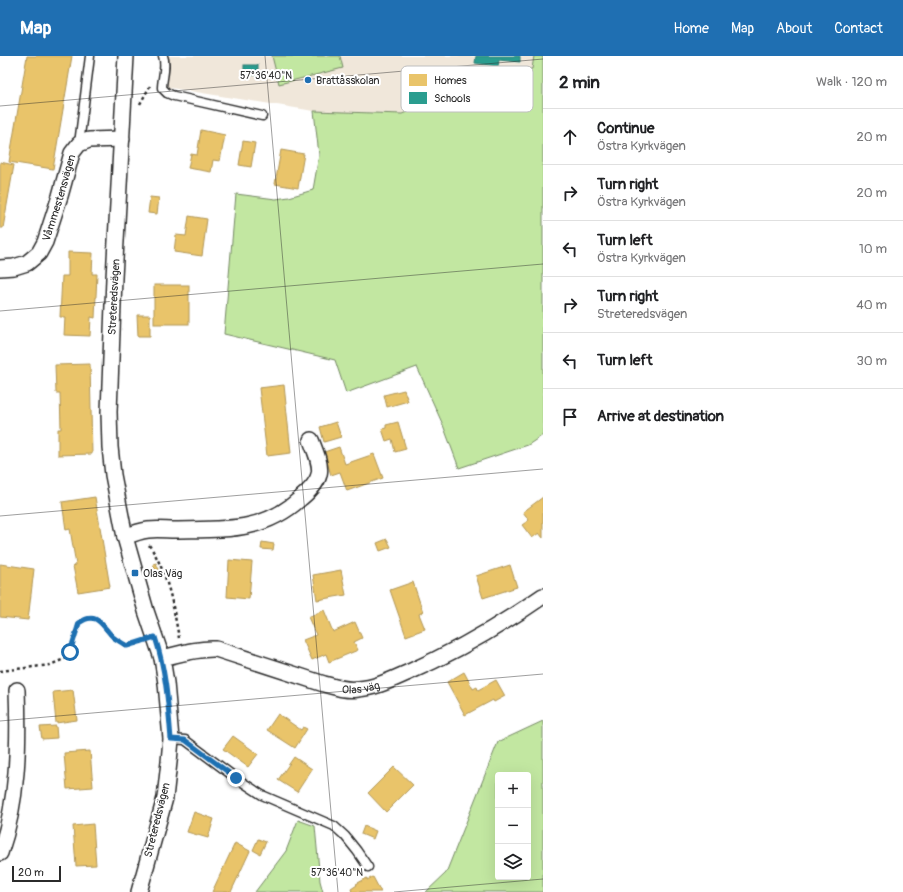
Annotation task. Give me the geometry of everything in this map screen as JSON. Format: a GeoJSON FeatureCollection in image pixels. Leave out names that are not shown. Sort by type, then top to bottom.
{"type":"FeatureCollection","features":[{"type":"Feature","properties":{"kind":"street","name":"Streteredsvägen"},"geometry":{"type":"LineString","coordinates":[[126,56],[114,285],[109,412],[110,447],[113,475],[125,537],[146,611],[162,658],[166,683],[171,739],[170,762],[165,798],[139,892]]}},
{"type":"Feature","properties":{"kind":"street","name":"Våmmestensvägen"},"geometry":{"type":"LineString","coordinates":[[0,268],[14,267],[27,263],[39,253],[45,242],[72,153],[79,144],[89,140],[122,139]]}},
{"type":"Feature","properties":{"kind":"street"},"geometry":{"type":"LineString","coordinates":[[125,537],[149,530],[222,529],[240,527],[258,524],[275,517],[290,509],[319,479],[320,462],[311,440]]}},
{"type":"Feature","properties":{"kind":"street","name":"Olas väg"},"geometry":{"type":"LineString","coordinates":[[162,658],[209,649],[216,650],[341,689],[356,690],[377,686],[459,648],[512,617],[543,596]]}},
{"type":"Feature","properties":{"kind":"street"},"geometry":{"type":"LineString","coordinates":[[0,853],[9,818],[16,765],[19,729],[17,690]]}},
{"type":"Feature","properties":{"kind":"lane"},"geometry":{"type":"LineString","coordinates":[[79,144],[90,56]]}},
{"type":"Feature","properties":{"kind":"lane"},"geometry":{"type":"LineString","coordinates":[[163,56],[164,70],[162,88],[167,93],[174,96],[262,116]]}},
{"type":"Feature","properties":{"kind":"lane"},"geometry":{"type":"LineString","coordinates":[[171,739],[185,740],[236,778],[262,795],[334,826],[345,836],[368,867]]}},
{"type":"Feature","properties":{"kind":"path"},"geometry":{"type":"LineString","coordinates":[[138,109],[140,102],[154,80]]}},
{"type":"Feature","properties":{"kind":"path"},"geometry":{"type":"LineString","coordinates":[[140,532],[155,554],[163,570],[176,620],[180,654]]}},
{"type":"Feature","properties":{"kind":"path"},"geometry":{"type":"LineString","coordinates":[[0,671],[50,665],[69,657],[79,623],[88,618],[95,618],[114,638],[127,646],[178,630]]}},
{"type":"Feature","properties":{"kind":"shaded area","name":"Brattåsskolan"},"geometry":{"type":"Polygon","coordinates":[[[166,56],[534,56],[532,66],[401,66],[401,112],[407,112],[402,114],[314,111],[165,87],[166,56]]]}},
{"type":"Feature","properties":{"kind":"green space"},"geometry":{"type":"Polygon","coordinates":[[[272,56],[340,56],[343,68],[279,84],[272,56]]]}},
{"type":"Feature","properties":{"kind":"green space"},"geometry":{"type":"Polygon","coordinates":[[[534,56],[543,56],[543,435],[528,445],[459,468],[443,425],[417,367],[346,393],[335,360],[224,334],[236,194],[276,199],[313,190],[319,155],[314,111],[402,114],[407,112],[533,112],[532,66],[534,56]]]}},
{"type":"Feature","properties":{"kind":"green space"},"geometry":{"type":"Polygon","coordinates":[[[543,721],[543,892],[426,892],[446,873],[498,742],[543,721]]]}},
{"type":"Feature","properties":{"kind":"green space"},"geometry":{"type":"Polygon","coordinates":[[[298,820],[315,826],[320,881],[323,892],[255,892],[286,851],[298,820]]]}},
{"type":"Feature","properties":{"kind":"building: Homes"},"geometry":{"type":"Polygon","coordinates":[[[27,56],[72,56],[53,169],[9,162],[27,56]]]}},
{"type":"Feature","properties":{"kind":"building: Homes"},"geometry":{"type":"Polygon","coordinates":[[[201,130],[225,135],[220,161],[213,160],[211,172],[188,168],[191,154],[197,155],[201,130]]]}},
{"type":"Feature","properties":{"kind":"building: Homes"},"geometry":{"type":"Polygon","coordinates":[[[243,141],[255,143],[251,167],[239,165],[243,141]]]}},
{"type":"Feature","properties":{"kind":"building: Homes"},"geometry":{"type":"Polygon","coordinates":[[[281,150],[304,154],[298,188],[275,184],[281,150]]]}},
{"type":"Feature","properties":{"kind":"building: Homes"},"geometry":{"type":"Polygon","coordinates":[[[0,162],[14,165],[3,228],[0,228],[0,162]]]}},
{"type":"Feature","properties":{"kind":"building: Homes"},"geometry":{"type":"Polygon","coordinates":[[[150,197],[159,198],[157,214],[148,213],[150,197]]]}},
{"type":"Feature","properties":{"kind":"building: Homes"},"geometry":{"type":"Polygon","coordinates":[[[189,216],[207,219],[202,256],[174,252],[176,235],[186,236],[189,216]]]}},
{"type":"Feature","properties":{"kind":"building: Homes"},"geometry":{"type":"Polygon","coordinates":[[[68,252],[93,253],[92,274],[97,274],[95,318],[91,317],[90,336],[64,335],[65,317],[60,317],[62,276],[68,276],[68,252]]]}},
{"type":"Feature","properties":{"kind":"building: Homes"},"geometry":{"type":"Polygon","coordinates":[[[154,285],[189,285],[189,324],[154,324],[154,285]]]}},
{"type":"Feature","properties":{"kind":"building: Homes"},"geometry":{"type":"Polygon","coordinates":[[[137,315],[150,315],[150,336],[138,336],[137,315]]]}},
{"type":"Feature","properties":{"kind":"building: Homes"},"geometry":{"type":"Polygon","coordinates":[[[90,364],[92,454],[58,455],[58,429],[61,429],[60,393],[56,393],[55,365],[90,364]]]}},
{"type":"Feature","properties":{"kind":"building: Homes"},"geometry":{"type":"Polygon","coordinates":[[[284,385],[291,453],[267,456],[259,388],[284,385]]]}},
{"type":"Feature","properties":{"kind":"building: Homes"},"geometry":{"type":"Polygon","coordinates":[[[404,390],[408,401],[387,407],[384,395],[404,390]]]}},
{"type":"Feature","properties":{"kind":"building: Homes"},"geometry":{"type":"Polygon","coordinates":[[[336,422],[341,437],[324,442],[320,427],[336,422]]]}},
{"type":"Feature","properties":{"kind":"building: Homes"},"geometry":{"type":"Polygon","coordinates":[[[398,422],[406,449],[395,452],[392,439],[386,441],[382,429],[386,428],[386,425],[398,422]]]}},
{"type":"Feature","properties":{"kind":"building: Homes"},"geometry":{"type":"Polygon","coordinates":[[[339,447],[345,464],[374,454],[383,478],[347,491],[340,472],[331,475],[324,452],[339,447]]]}},
{"type":"Feature","properties":{"kind":"building: Homes"},"geometry":{"type":"Polygon","coordinates":[[[95,497],[110,587],[78,592],[73,566],[76,565],[70,529],[66,530],[62,502],[95,497]]]}},
{"type":"Feature","properties":{"kind":"building: Homes"},"geometry":{"type":"Polygon","coordinates":[[[543,497],[543,538],[539,533],[532,538],[522,525],[529,520],[523,512],[543,497]]]}},
{"type":"Feature","properties":{"kind":"building: Homes"},"geometry":{"type":"Polygon","coordinates":[[[387,539],[391,547],[380,551],[377,543],[387,539]]]}},
{"type":"Feature","properties":{"kind":"building: Homes"},"geometry":{"type":"Polygon","coordinates":[[[262,542],[274,544],[273,550],[261,549],[262,542]]]}},
{"type":"Feature","properties":{"kind":"building: Homes"},"geometry":{"type":"Polygon","coordinates":[[[229,560],[252,562],[249,599],[227,597],[229,560]]]}},
{"type":"Feature","properties":{"kind":"building: Homes"},"geometry":{"type":"Polygon","coordinates":[[[156,563],[159,570],[156,571],[153,564],[156,563]]]}},
{"type":"Feature","properties":{"kind":"building: Homes"},"geometry":{"type":"Polygon","coordinates":[[[0,564],[34,569],[28,620],[0,617],[0,564]]]}},
{"type":"Feature","properties":{"kind":"building: Homes"},"geometry":{"type":"Polygon","coordinates":[[[510,565],[517,587],[483,598],[476,576],[510,565]]]}},
{"type":"Feature","properties":{"kind":"building: Homes"},"geometry":{"type":"Polygon","coordinates":[[[341,570],[346,595],[317,600],[313,575],[341,570]]]}},
{"type":"Feature","properties":{"kind":"building: Homes"},"geometry":{"type":"Polygon","coordinates":[[[413,582],[423,612],[419,614],[425,629],[406,636],[390,590],[413,582]]]}},
{"type":"Feature","properties":{"kind":"building: Homes"},"geometry":{"type":"Polygon","coordinates":[[[324,610],[333,632],[355,622],[362,638],[354,642],[358,650],[329,662],[326,654],[312,660],[303,640],[316,635],[308,617],[324,610]]]}},
{"type":"Feature","properties":{"kind":"building: Homes"},"geometry":{"type":"Polygon","coordinates":[[[464,672],[473,689],[477,687],[478,690],[496,680],[505,696],[494,702],[493,700],[465,715],[447,682],[464,672]]]}},
{"type":"Feature","properties":{"kind":"building: Homes"},"geometry":{"type":"Polygon","coordinates":[[[73,690],[77,720],[56,723],[53,692],[73,690]]]}},
{"type":"Feature","properties":{"kind":"building: Homes"},"geometry":{"type":"Polygon","coordinates":[[[278,714],[301,730],[303,727],[307,729],[295,748],[267,730],[278,714]]]}},
{"type":"Feature","properties":{"kind":"building: Homes"},"geometry":{"type":"Polygon","coordinates":[[[56,726],[57,738],[42,739],[40,727],[56,726]]]}},
{"type":"Feature","properties":{"kind":"building: Homes"},"geometry":{"type":"Polygon","coordinates":[[[233,736],[258,754],[248,767],[223,749],[233,736]]]}},
{"type":"Feature","properties":{"kind":"building: Homes"},"geometry":{"type":"Polygon","coordinates":[[[90,751],[93,787],[67,789],[64,753],[90,751]]]}},
{"type":"Feature","properties":{"kind":"building: Homes"},"geometry":{"type":"Polygon","coordinates":[[[294,757],[312,769],[297,792],[278,780],[294,757]]]}},
{"type":"Feature","properties":{"kind":"building: Homes"},"geometry":{"type":"Polygon","coordinates":[[[394,767],[413,785],[386,812],[368,793],[394,767]]]}},
{"type":"Feature","properties":{"kind":"building: Homes"},"geometry":{"type":"Polygon","coordinates":[[[194,812],[214,819],[208,838],[187,832],[194,812]]]}},
{"type":"Feature","properties":{"kind":"building: Homes"},"geometry":{"type":"Polygon","coordinates":[[[93,824],[96,865],[76,866],[73,826],[93,824]]]}},
{"type":"Feature","properties":{"kind":"building: Homes"},"geometry":{"type":"Polygon","coordinates":[[[364,826],[376,831],[373,839],[361,834],[364,826]]]}},
{"type":"Feature","properties":{"kind":"building: Homes"},"geometry":{"type":"Polygon","coordinates":[[[258,839],[266,842],[260,854],[253,850],[258,839]]]}},
{"type":"Feature","properties":{"kind":"building: Homes"},"geometry":{"type":"Polygon","coordinates":[[[235,843],[250,851],[231,892],[212,892],[235,843]]]}},
{"type":"Feature","properties":{"kind":"building: Homes"},"geometry":{"type":"Polygon","coordinates":[[[373,877],[381,892],[352,892],[351,889],[357,885],[356,884],[367,878],[367,880],[373,877]]]}},
{"type":"Feature","properties":{"kind":"building: Schools"},"geometry":{"type":"Polygon","coordinates":[[[476,56],[520,56],[520,62],[499,60],[498,66],[475,63],[476,56]]]}},
{"type":"Feature","properties":{"kind":"building: Schools"},"geometry":{"type":"Polygon","coordinates":[[[244,65],[258,65],[258,75],[244,75],[244,65]]]}},
{"type":"Feature","properties":{"kind":"place","name":"Brattåsskolan"},"geometry":{"type":"Point","coordinates":[308,80]}},
{"type":"Feature","properties":{"kind":"place","name":"Olas Väg"},"geometry":{"type":"Point","coordinates":[135,573]}},
{"type":"Feature","properties":{"kind":"route"},"geometry":{"type":"LineString","coordinates":[[70,652],[79,623],[88,618],[95,618],[114,638],[127,646],[155,637],[162,658],[166,683],[171,739],[185,740],[236,778]]}}]}
